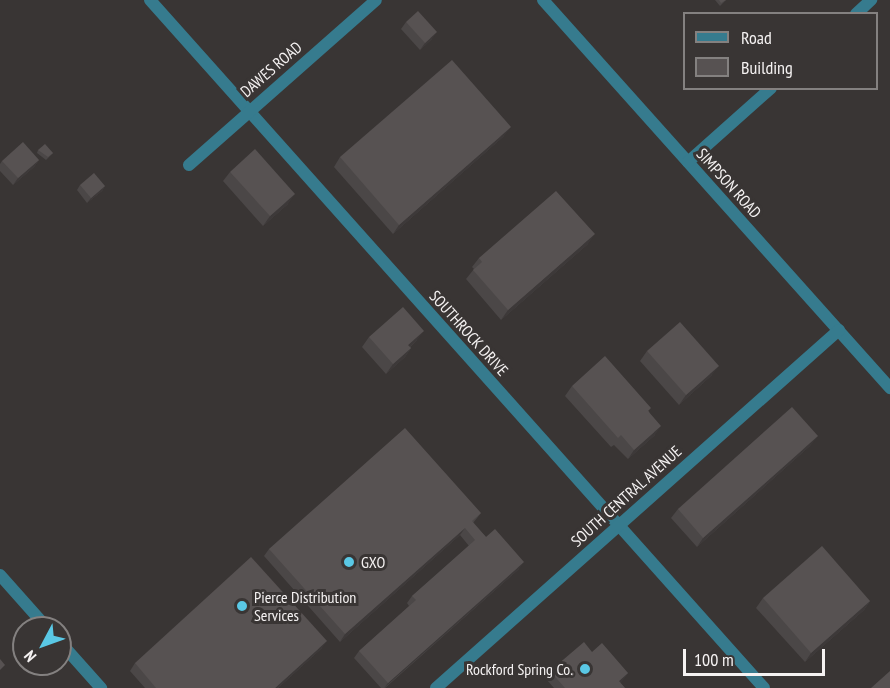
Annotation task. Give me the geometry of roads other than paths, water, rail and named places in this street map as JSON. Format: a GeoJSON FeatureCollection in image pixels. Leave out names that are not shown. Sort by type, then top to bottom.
{"type":"FeatureCollection","features":[{"type":"Feature","properties":{"kind":"street","name":"SOUTHROCK DRIVE"},"geometry":{"type":"LineString","coordinates":[[150,0],[764,688]]}},
{"type":"Feature","properties":{"kind":"street","name":"DAWES ROAD"},"geometry":{"type":"LineString","coordinates":[[189,165],[376,0]]}},
{"type":"Feature","properties":{"kind":"street","name":"SIMPSON ROAD"},"geometry":{"type":"LineString","coordinates":[[543,0],[890,388]]}},
{"type":"Feature","properties":{"kind":"street"},"geometry":{"type":"LineString","coordinates":[[858,12],[871,0]]}},
{"type":"Feature","properties":{"kind":"street"},"geometry":{"type":"LineString","coordinates":[[688,162],[769,90]]}},
{"type":"Feature","properties":{"kind":"street","name":"SOUTH CENTRAL AVENUE"},"geometry":{"type":"LineString","coordinates":[[436,688],[839,330]]}},
{"type":"Feature","properties":{"kind":"street"},"geometry":{"type":"LineString","coordinates":[[0,575],[36,616]]}},
{"type":"Feature","properties":{"kind":"street"},"geometry":{"type":"LineString","coordinates":[[72,655],[101,688]]}},
{"type":"Feature","properties":{"kind":"place","name":"GXO"},"geometry":{"type":"Point","coordinates":[349,562]}},
{"type":"Feature","properties":{"kind":"place","name":"Pierce Distribution Services"},"geometry":{"type":"Point","coordinates":[242,606]}},
{"type":"Feature","properties":{"kind":"place","name":"Rockford Spring Co."},"geometry":{"type":"Point","coordinates":[585,669]}}]}
